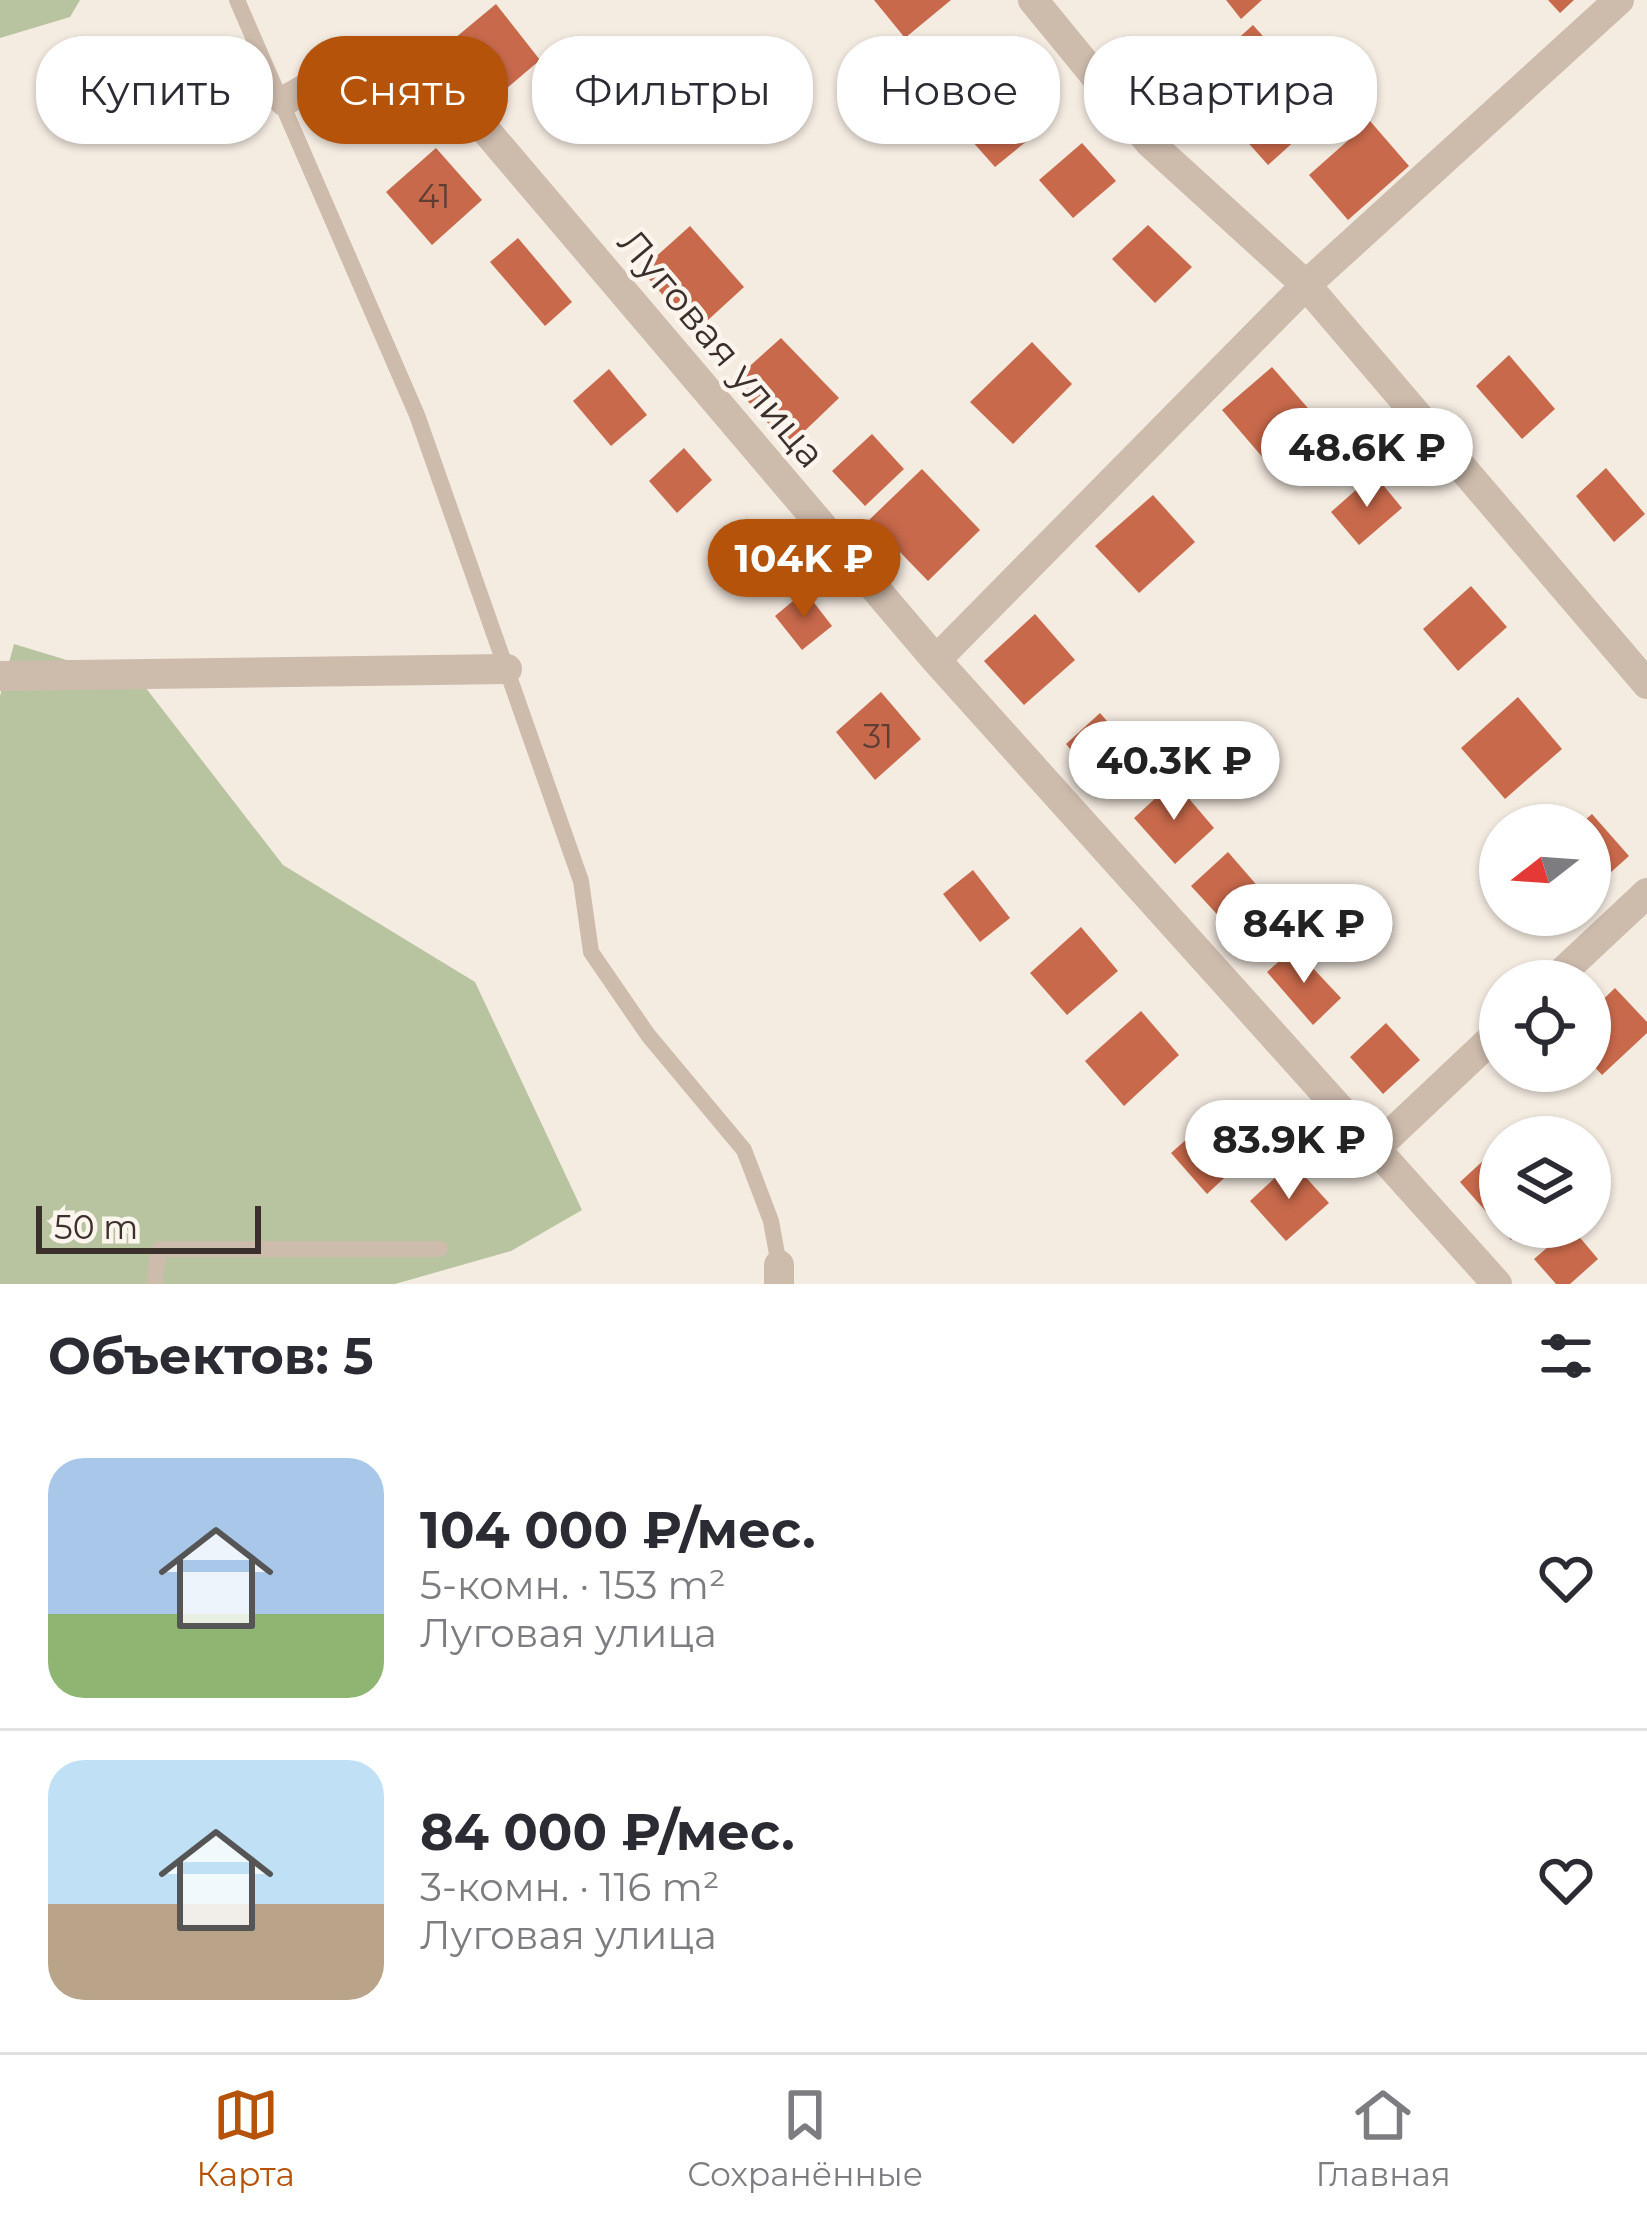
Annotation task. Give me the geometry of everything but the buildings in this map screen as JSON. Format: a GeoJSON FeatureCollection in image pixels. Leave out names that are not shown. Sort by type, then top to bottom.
{"type":"FeatureCollection","features":[{"type":"Feature","properties":{"kind":"street"},"geometry":{"type":"LineString","coordinates":[[1033,0],[1150,142],[1306,285],[1647,685]]}},
{"type":"Feature","properties":{"kind":"street"},"geometry":{"type":"LineString","coordinates":[[936,661],[1306,285],[1619,0]]}},
{"type":"Feature","properties":{"kind":"street","name":"Луговая улица"},"geometry":{"type":"LineString","coordinates":[[284,101],[377,51],[399,50],[426,60],[936,661],[1497,1284]]}},
{"type":"Feature","properties":{"kind":"street"},"geometry":{"type":"LineString","coordinates":[[0,676],[507,669]]}},
{"type":"Feature","properties":{"kind":"street"},"geometry":{"type":"LineString","coordinates":[[1575,960],[1647,893]]}},
{"type":"Feature","properties":{"kind":"street"},"geometry":{"type":"LineString","coordinates":[[1377,1147],[1479,1051]]}},
{"type":"Feature","properties":{"kind":"lane"},"geometry":{"type":"LineString","coordinates":[[236,0],[284,101],[335,236],[417,415],[581,881],[591,952],[648,1035],[744,1150],[771,1220],[779,1274]]}},
{"type":"Feature","properties":{"kind":"lane"},"geometry":{"type":"LineString","coordinates":[[154,1284],[159,1249],[440,1249]]}},
{"type":"Feature","properties":{"kind":"green space"},"geometry":{"type":"Polygon","coordinates":[[[0,0],[80,0],[70,17],[0,38],[0,0]]]}},
{"type":"Feature","properties":{"kind":"green space"},"geometry":{"type":"Polygon","coordinates":[[[14,644],[142,683],[283,865],[475,982],[582,1210],[511,1251],[395,1284],[0,1284],[0,696],[14,644]]]}}]}
